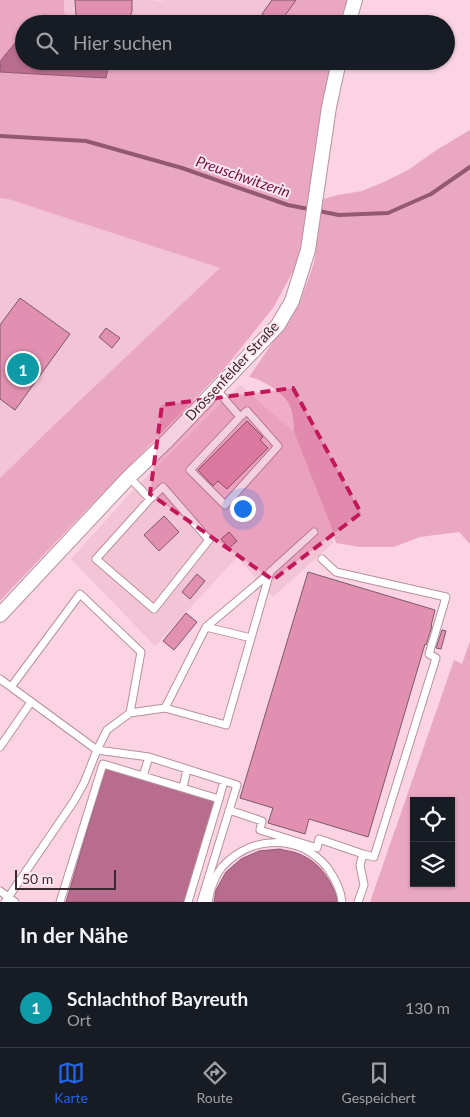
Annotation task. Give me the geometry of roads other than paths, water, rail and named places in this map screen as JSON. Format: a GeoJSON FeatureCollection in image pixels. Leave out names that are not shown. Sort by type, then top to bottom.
{"type":"FeatureCollection","features":[{"type":"Feature","properties":{"kind":"street"},"geometry":{"type":"LineString","coordinates":[[351,15],[356,0]]}},
{"type":"Feature","properties":{"kind":"street","name":"Drossenfelder Straße"},"geometry":{"type":"LineString","coordinates":[[0,615],[278,324],[292,301],[310,242],[329,107],[337,70]]}},
{"type":"Feature","properties":{"kind":"lane"},"geometry":{"type":"LineString","coordinates":[[216,388],[240,417]]}},
{"type":"Feature","properties":{"kind":"lane"},"geometry":{"type":"LineString","coordinates":[[247,411],[278,446],[225,504],[190,470],[240,417],[247,411]]}},
{"type":"Feature","properties":{"kind":"lane"},"geometry":{"type":"LineString","coordinates":[[130,477],[150,499]]}},
{"type":"Feature","properties":{"kind":"lane"},"geometry":{"type":"LineString","coordinates":[[163,487],[209,540],[154,609],[96,559],[150,499],[163,487]]}},
{"type":"Feature","properties":{"kind":"lane"},"geometry":{"type":"LineString","coordinates":[[165,708],[206,627],[314,532]]}},
{"type":"Feature","properties":{"kind":"lane"},"geometry":{"type":"LineString","coordinates":[[201,902],[208,886],[221,868],[237,853],[257,844],[279,842],[317,848],[319,839],[374,857],[436,658],[429,654],[446,597],[336,572],[322,559]]}},
{"type":"Feature","properties":{"kind":"lane"},"geometry":{"type":"LineString","coordinates":[[7,899],[74,801],[107,730],[130,713],[165,708],[226,725],[270,572]]}},
{"type":"Feature","properties":{"kind":"lane"},"geometry":{"type":"LineString","coordinates":[[11,687],[80,594],[141,652],[130,713]]}},
{"type":"Feature","properties":{"kind":"lane"},"geometry":{"type":"LineString","coordinates":[[206,627],[251,638]]}},
{"type":"Feature","properties":{"kind":"lane"},"geometry":{"type":"LineString","coordinates":[[0,679],[97,750],[149,758],[237,785],[209,875],[208,902]]}},
{"type":"Feature","properties":{"kind":"lane"},"geometry":{"type":"LineString","coordinates":[[0,747],[31,702]]}},
{"type":"Feature","properties":{"kind":"lane"},"geometry":{"type":"LineString","coordinates":[[143,776],[149,758]]}},
{"type":"Feature","properties":{"kind":"lane"},"geometry":{"type":"LineString","coordinates":[[60,902],[103,764],[219,799]]}},
{"type":"Feature","properties":{"kind":"lane"},"geometry":{"type":"LineString","coordinates":[[183,788],[187,769]]}},
{"type":"Feature","properties":{"kind":"lane"},"geometry":{"type":"LineString","coordinates":[[188,902],[224,781]]}},
{"type":"Feature","properties":{"kind":"lane"},"geometry":{"type":"LineString","coordinates":[[229,810],[262,821],[260,830],[301,845],[320,859],[334,877],[342,902]]}},
{"type":"Feature","properties":{"kind":"lane"},"geometry":{"type":"LineString","coordinates":[[358,902],[364,885],[360,865],[362,854]]}},
{"type":"Feature","properties":{"kind":"lane"},"geometry":{"type":"LineString","coordinates":[[197,872],[209,875]]}},
{"type":"Feature","properties":{"kind":"lane"},"geometry":{"type":"LineString","coordinates":[[0,891],[7,899],[15,902]]}},
{"type":"Feature","properties":{"kind":"waterway","name":"Preuschwitzerin"},"geometry":{"type":"LineString","coordinates":[[0,136],[86,141],[182,168],[288,205],[339,215],[388,213],[431,194],[470,167]]}},
{"type":"Feature","properties":{"kind":"place","name":"Schlachthof Bayreuth"},"geometry":{"type":"Point","coordinates":[23,369]}}]}
